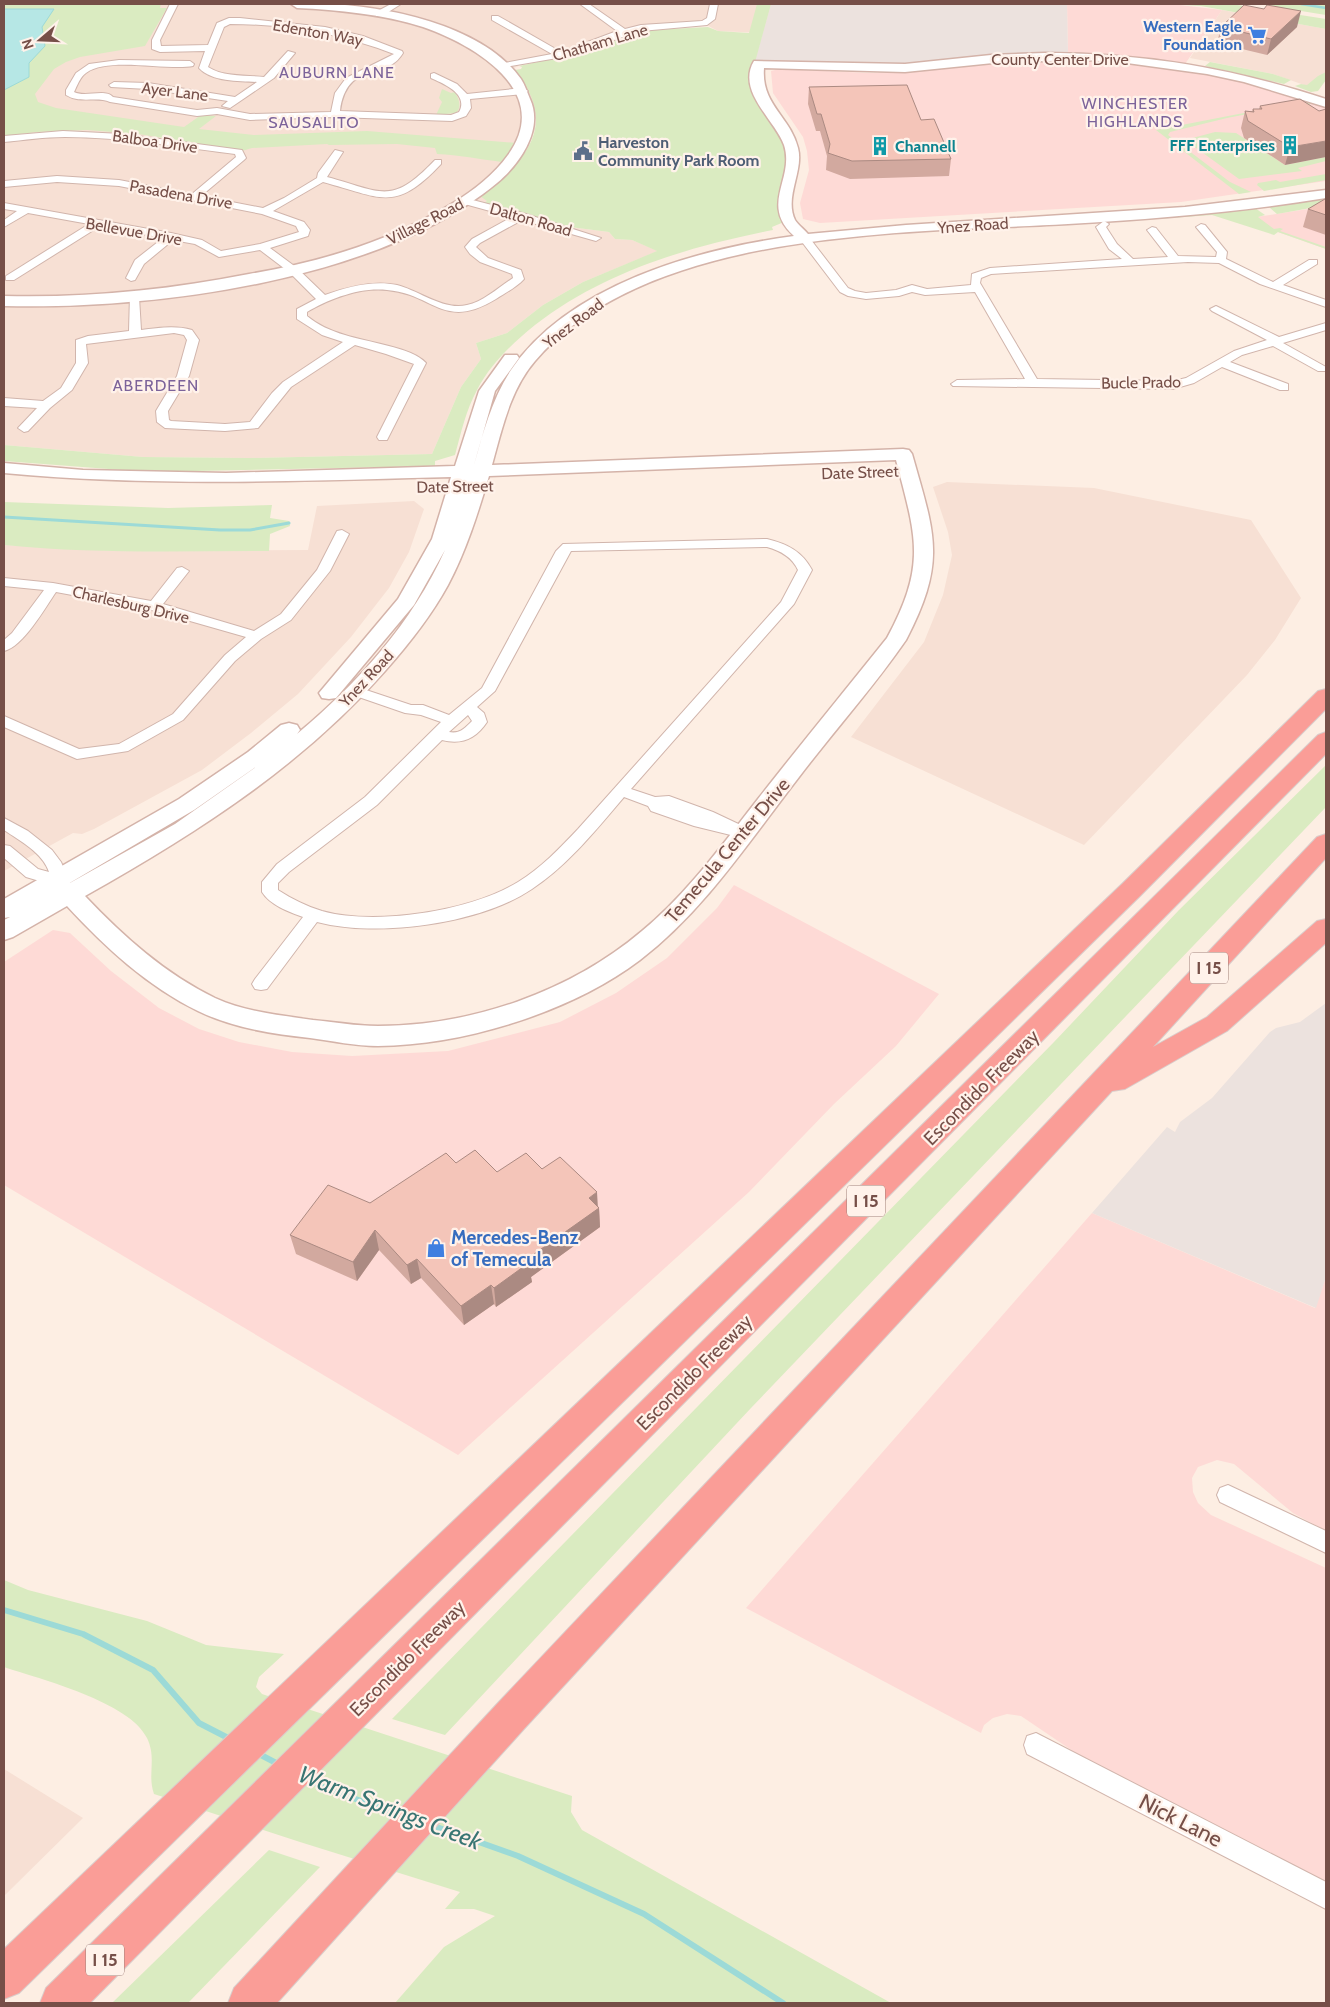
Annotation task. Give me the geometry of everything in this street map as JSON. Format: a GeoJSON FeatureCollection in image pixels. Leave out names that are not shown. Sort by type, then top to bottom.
{"type":"FeatureCollection","features":[{"type":"Feature","properties":{"kind":"highway"},"geometry":{"type":"LineString","coordinates":[[4,1978],[1125,896],[1326,696]]}},
{"type":"Feature","properties":{"kind":"highway","name":"Escondido Freeway"},"geometry":{"type":"LineString","coordinates":[[61,2003],[150,1917],[1326,740]]}},
{"type":"Feature","properties":{"kind":"highway","name":"I 15"},"geometry":{"type":"LineString","coordinates":[[248,2003],[510,1717],[1326,843]]}},
{"type":"Feature","properties":{"kind":"highway"},"geometry":{"type":"LineString","coordinates":[[1092,1094],[1217,1024],[1326,928]]}},
{"type":"Feature","properties":{"kind":"main road","name":"Village Road"},"geometry":{"type":"LineString","coordinates":[[4,301],[60,302],[134,297],[230,283],[293,270],[365,250],[392,239],[465,201],[504,168],[524,142],[528,131],[530,110],[523,91],[502,66],[467,42],[445,31],[379,14],[339,7],[296,4]]}},
{"type":"Feature","properties":{"kind":"main road","name":"County Center Drive"},"geometry":{"type":"LineString","coordinates":[[801,234],[790,224],[784,206],[793,169],[793,153],[781,128],[762,102],[758,91],[763,64],[908,68],[1010,57],[1048,56],[1135,59],[1233,74],[1283,88],[1326,103]]}},
{"type":"Feature","properties":{"kind":"main road","name":"Ynez Road"},"geometry":{"type":"LineString","coordinates":[[4,931],[63,887],[220,783],[315,708],[339,683],[407,601],[433,555],[441,539],[487,391],[519,348],[563,312],[621,279],[658,264],[713,247],[801,234],[1249,199],[1326,186]]}},
{"type":"Feature","properties":{"kind":"main road","name":"Ynez Road"},"geometry":{"type":"LineString","coordinates":[[4,910],[63,887],[185,828],[244,787],[289,751],[359,687],[394,647],[432,595],[460,541],[502,402],[519,371],[542,344],[576,317],[612,294],[657,274],[706,257],[801,234],[1101,220],[1231,207],[1326,194]]}},
{"type":"Feature","properties":{"kind":"main road"},"geometry":{"type":"LineString","coordinates":[[1101,220],[1101,213],[1136,210],[1141,207]]}},
{"type":"Feature","properties":{"kind":"main road","name":"Date Street"},"geometry":{"type":"LineString","coordinates":[[4,468],[83,476],[479,478],[905,462]]}},
{"type":"Feature","properties":{"kind":"main road","name":"Temecula Center Drive"},"geometry":{"type":"LineString","coordinates":[[63,887],[127,952],[152,972],[208,1005],[249,1020],[282,1026],[379,1036],[432,1031],[476,1023],[516,1011],[586,982],[613,967],[631,954],[679,912],[744,833],[896,640],[911,614],[920,592],[925,569],[923,527],[905,462]]}},
{"type":"Feature","properties":{"kind":"main road","name":"Date Street"},"geometry":{"type":"LineString","coordinates":[[4,483],[108,492],[196,493],[459,478]]}},
{"type":"Feature","properties":{"kind":"main road"},"geometry":{"type":"LineString","coordinates":[[359,687],[352,683],[353,678],[391,635],[390,623]]}},
{"type":"Feature","properties":{"kind":"street"},"geometry":{"type":"LineString","coordinates":[[108,96],[107,94],[122,74],[156,40],[174,4]]}},
{"type":"Feature","properties":{"kind":"street"},"geometry":{"type":"LineString","coordinates":[[379,14],[398,4]]}},
{"type":"Feature","properties":{"kind":"street"},"geometry":{"type":"LineString","coordinates":[[584,4],[624,32]]}},
{"type":"Feature","properties":{"kind":"street","name":"Chatham Lane"},"geometry":{"type":"LineString","coordinates":[[502,66],[560,55],[624,32],[662,25],[704,23],[711,19],[714,4]]}},
{"type":"Feature","properties":{"kind":"street"},"geometry":{"type":"LineString","coordinates":[[495,18],[560,55]]}},
{"type":"Feature","properties":{"kind":"street","name":"Edenton Way"},"geometry":{"type":"LineString","coordinates":[[211,48],[220,25],[229,21],[292,25],[325,30],[371,41],[399,53],[391,61],[356,75],[344,85],[336,96],[335,114]]}},
{"type":"Feature","properties":{"kind":"street"},"geometry":{"type":"LineString","coordinates":[[148,48],[211,48],[203,68],[206,71],[265,80]]}},
{"type":"Feature","properties":{"kind":"street"},"geometry":{"type":"LineString","coordinates":[[218,111],[265,80],[286,62],[292,53]]}},
{"type":"Feature","properties":{"kind":"street"},"geometry":{"type":"LineString","coordinates":[[122,74],[113,62],[84,69],[69,93],[73,96],[82,97],[108,96],[110,99],[189,112],[218,111],[250,117],[298,117],[335,114],[452,118],[463,114],[466,108],[465,97],[454,86],[434,76]]}},
{"type":"Feature","properties":{"kind":"street"},"geometry":{"type":"LineString","coordinates":[[122,74],[190,64]]}},
{"type":"Feature","properties":{"kind":"street","name":"Ayer Lane"},"geometry":{"type":"LineString","coordinates":[[122,74],[148,86],[236,100]]}},
{"type":"Feature","properties":{"kind":"street"},"geometry":{"type":"LineString","coordinates":[[465,97],[523,91]]}},
{"type":"Feature","properties":{"kind":"street","name":"Balboa Drive"},"geometry":{"type":"LineString","coordinates":[[4,139],[44,134],[94,134],[239,152],[241,158],[194,197]]}},
{"type":"Feature","properties":{"kind":"street"},"geometry":{"type":"LineString","coordinates":[[322,179],[323,173],[338,152]]}},
{"type":"Feature","properties":{"kind":"street"},"geometry":{"type":"LineString","coordinates":[[264,211],[288,200],[322,179],[388,196],[403,192],[418,183],[438,162]]}},
{"type":"Feature","properties":{"kind":"street","name":"Pasadena Drive"},"geometry":{"type":"LineString","coordinates":[[4,184],[33,180],[89,180],[194,197],[264,211],[300,224],[305,230],[304,234],[262,247]]}},
{"type":"Feature","properties":{"kind":"street","name":"Dalton Road"},"geometry":{"type":"LineString","coordinates":[[465,201],[596,238]]}},
{"type":"Feature","properties":{"kind":"street","name":"Bellevue Drive"},"geometry":{"type":"LineString","coordinates":[[4,206],[198,242],[218,254],[262,247]]}},
{"type":"Feature","properties":{"kind":"street"},"geometry":{"type":"LineString","coordinates":[[4,224],[26,211]]}},
{"type":"Feature","properties":{"kind":"street"},"geometry":{"type":"LineString","coordinates":[[383,437],[420,362],[380,347],[352,342],[309,324],[301,317],[301,311],[323,300],[383,286],[396,287],[453,308],[467,309],[478,306],[486,298],[519,279],[517,272],[481,259],[472,252],[470,247],[476,241],[522,216]]}},
{"type":"Feature","properties":{"kind":"street"},"geometry":{"type":"LineString","coordinates":[[1101,220],[1102,227],[1119,247]]}},
{"type":"Feature","properties":{"kind":"street"},"geometry":{"type":"LineString","coordinates":[[10,278],[97,224]]}},
{"type":"Feature","properties":{"kind":"street"},"geometry":{"type":"LineString","coordinates":[[1201,227],[1222,252],[1221,260]]}},
{"type":"Feature","properties":{"kind":"street"},"geometry":{"type":"LineString","coordinates":[[1152,230],[1175,260]]}},
{"type":"Feature","properties":{"kind":"street"},"geometry":{"type":"LineString","coordinates":[[801,234],[844,290],[852,294],[866,296],[899,294],[908,297],[920,296],[925,292],[978,288]]}},
{"type":"Feature","properties":{"kind":"street"},"geometry":{"type":"LineString","coordinates":[[131,278],[139,262],[171,236]]}},
{"type":"Feature","properties":{"kind":"street"},"geometry":{"type":"LineString","coordinates":[[262,247],[293,270],[323,300]]}},
{"type":"Feature","properties":{"kind":"street"},"geometry":{"type":"LineString","coordinates":[[1033,382],[978,288],[976,276],[981,272],[1119,247],[1175,260],[1221,260],[1274,286],[1325,302]]}},
{"type":"Feature","properties":{"kind":"street"},"geometry":{"type":"LineString","coordinates":[[1274,286],[1313,262]]}},
{"type":"Feature","properties":{"kind":"street"},"geometry":{"type":"LineString","coordinates":[[134,297],[135,333]]}},
{"type":"Feature","properties":{"kind":"street"},"geometry":{"type":"LineString","coordinates":[[1216,309],[1274,340],[1322,369]]}},
{"type":"Feature","properties":{"kind":"street","name":"Bucle Prado"},"geometry":{"type":"LineString","coordinates":[[957,384],[1033,382],[1173,385],[1190,381],[1238,353],[1274,340],[1326,326]]}},
{"type":"Feature","properties":{"kind":"street"},"geometry":{"type":"LineString","coordinates":[[24,428],[46,405],[66,390],[82,363],[80,342],[88,339],[174,330],[188,332],[193,340],[186,368],[172,397],[162,411],[163,422],[169,425],[254,425],[262,420],[266,408],[294,378],[352,342]]}},
{"type":"Feature","properties":{"kind":"street"},"geometry":{"type":"LineString","coordinates":[[1222,363],[1284,387]]}},
{"type":"Feature","properties":{"kind":"street"},"geometry":{"type":"LineString","coordinates":[[4,402],[46,405]]}},
{"type":"Feature","properties":{"kind":"street"},"geometry":{"type":"LineString","coordinates":[[4,721],[77,754],[123,748],[178,717],[230,658],[256,636],[286,617],[323,571],[342,534]]}},
{"type":"Feature","properties":{"kind":"street"},"geometry":{"type":"LineString","coordinates":[[767,543],[778,545],[796,555],[805,570],[787,604],[580,838],[545,870],[512,894],[473,909],[435,919],[378,922],[339,920],[314,914],[280,902],[270,892],[270,882],[283,868],[371,801],[451,721],[488,691],[563,551],[568,547],[767,543]]}},
{"type":"Feature","properties":{"kind":"street"},"geometry":{"type":"LineString","coordinates":[[154,606],[182,571]]}},
{"type":"Feature","properties":{"kind":"street","name":"Charlesburg Drive"},"geometry":{"type":"LineString","coordinates":[[4,582],[53,587],[154,606],[256,636]]}},
{"type":"Feature","properties":{"kind":"street"},"geometry":{"type":"LineString","coordinates":[[4,647],[17,636],[53,587]]}},
{"type":"Feature","properties":{"kind":"street"},"geometry":{"type":"LineString","coordinates":[[359,687],[410,710],[423,710],[451,721]]}},
{"type":"Feature","properties":{"kind":"street"},"geometry":{"type":"LineString","coordinates":[[439,734],[453,738],[464,737],[470,732],[480,722],[479,716],[469,708]]}},
{"type":"Feature","properties":{"kind":"street"},"geometry":{"type":"LineString","coordinates":[[621,791],[654,802],[657,807],[700,822],[744,833]]}},
{"type":"Feature","properties":{"kind":"street"},"geometry":{"type":"LineString","coordinates":[[4,823],[27,837],[52,860],[63,887]]}},
{"type":"Feature","properties":{"kind":"street"},"geometry":{"type":"LineString","coordinates":[[4,850],[32,873],[63,887]]}},
{"type":"Feature","properties":{"kind":"street"},"geometry":{"type":"LineString","coordinates":[[261,984],[314,914]]}},
{"type":"Feature","properties":{"kind":"street"},"geometry":{"type":"LineString","coordinates":[[1228,1495],[1326,1542]]}},
{"type":"Feature","properties":{"kind":"street","name":"Nick Lane"},"geometry":{"type":"LineString","coordinates":[[1036,1745],[1326,1896]]}},
{"type":"Feature","properties":{"kind":"shaded area"},"geometry":{"type":"Polygon","coordinates":[[[4,4],[771,4],[763,33],[718,31],[699,21],[681,22],[623,32],[577,50],[515,62],[519,66],[514,68],[528,86],[535,103],[535,129],[529,146],[514,166],[480,196],[486,199],[485,203],[570,227],[609,232],[615,239],[632,240],[658,251],[583,282],[543,305],[507,333],[476,343],[481,359],[461,387],[432,454],[249,458],[143,457],[4,445],[4,4]]]}},
{"type":"Feature","properties":{"kind":"shaded area"},"geometry":{"type":"Polygon","coordinates":[[[771,4],[1067,4],[1068,54],[924,64],[823,65],[755,60],[771,4]]]}},
{"type":"Feature","properties":{"kind":"shaded area"},"geometry":{"type":"Polygon","coordinates":[[[1067,4],[1171,4],[1222,10],[1185,64],[1129,57],[1068,54],[1067,4]]]}},
{"type":"Feature","properties":{"kind":"shaded area"},"geometry":{"type":"Polygon","coordinates":[[[1222,10],[1326,29],[1326,72],[1307,86],[1273,74],[1190,58],[1222,10]]]}},
{"type":"Feature","properties":{"kind":"shaded area"},"geometry":{"type":"Polygon","coordinates":[[[1067,60],[1129,63],[1205,73],[1250,83],[1326,108],[1326,181],[1181,202],[820,223],[803,219],[800,203],[809,170],[807,151],[803,137],[773,93],[771,71],[779,69],[870,73],[913,72],[1025,61],[1067,60]]]}},
{"type":"Feature","properties":{"kind":"shaded area"},"geometry":{"type":"Polygon","coordinates":[[[1326,206],[1326,249],[1241,219],[1270,215],[1326,206]]]}},
{"type":"Feature","properties":{"kind":"shaded area"},"geometry":{"type":"Polygon","coordinates":[[[947,482],[1094,488],[1251,520],[1301,598],[1275,640],[1247,675],[1084,845],[851,737],[924,642],[943,595],[952,555],[948,532],[933,487],[947,482]]]}},
{"type":"Feature","properties":{"kind":"shaded area"},"geometry":{"type":"Polygon","coordinates":[[[414,501],[424,509],[409,552],[389,588],[351,637],[298,694],[202,770],[94,829],[82,834],[73,833],[4,871],[4,545],[120,551],[308,550],[317,506],[414,501]]]}},
{"type":"Feature","properties":{"kind":"shaded area"},"geometry":{"type":"Polygon","coordinates":[[[734,885],[939,994],[896,1046],[834,1104],[749,1192],[458,1455],[4,1185],[4,962],[53,930],[70,933],[111,971],[159,1008],[199,1029],[239,1042],[292,1052],[352,1056],[448,1051],[560,1022],[616,993],[667,958],[717,908],[734,885]]]}},
{"type":"Feature","properties":{"kind":"shaded area"},"geometry":{"type":"Polygon","coordinates":[[[1326,1003],[1326,1277],[1316,1308],[1092,1213],[1167,1127],[1175,1132],[1180,1122],[1212,1098],[1270,1032],[1276,1028],[1300,1022],[1326,1003]]]}},
{"type":"Feature","properties":{"kind":"shaded area"},"geometry":{"type":"Polygon","coordinates":[[[1092,1213],[1315,1308],[1326,1277],[1326,1531],[1293,1513],[1234,1464],[1217,1460],[1198,1467],[1192,1478],[1193,1492],[1198,1503],[1211,1515],[1326,1568],[1326,1885],[1092,1764],[1021,1716],[1007,1714],[993,1718],[984,1725],[981,1733],[746,1608],[1092,1213]]]}},
{"type":"Feature","properties":{"kind":"shaded area"},"geometry":{"type":"Polygon","coordinates":[[[4,1769],[83,1818],[4,1896],[4,1769]]]}},
{"type":"Feature","properties":{"kind":"green space"},"geometry":{"type":"Polygon","coordinates":[[[4,4],[161,4],[160,8],[167,8],[145,46],[80,57],[54,69],[35,94],[38,102],[56,108],[184,127],[201,115],[216,116],[199,129],[254,135],[367,131],[517,143],[502,162],[437,154],[435,148],[397,144],[327,144],[252,148],[242,151],[138,134],[87,130],[37,132],[4,136],[4,4]]]}},
{"type":"Feature","properties":{"kind":"green space"},"geometry":{"type":"Polygon","coordinates":[[[757,4],[771,4],[754,66],[789,151],[784,222],[772,227],[773,230],[710,244],[648,264],[590,290],[562,306],[535,325],[503,354],[483,380],[467,414],[455,455],[435,461],[435,466],[148,472],[4,461],[4,445],[143,457],[249,458],[432,454],[461,387],[481,359],[476,343],[507,333],[543,305],[583,282],[657,251],[632,240],[615,239],[609,232],[570,227],[484,203],[487,201],[480,196],[511,169],[523,155],[532,140],[536,125],[535,108],[528,90],[515,70],[521,69],[522,67],[519,66],[570,55],[631,34],[651,30],[708,27],[718,31],[749,33],[757,4]]]}},
{"type":"Feature","properties":{"kind":"green space"},"geometry":{"type":"Polygon","coordinates":[[[1171,4],[1231,4],[1326,19],[1326,29],[1201,6],[1171,4]]]}},
{"type":"Feature","properties":{"kind":"green space"},"geometry":{"type":"Polygon","coordinates":[[[1258,4],[1326,4],[1326,15],[1258,4]]]}},
{"type":"Feature","properties":{"kind":"green space"},"geometry":{"type":"Polygon","coordinates":[[[1210,62],[1273,74],[1291,80],[1284,84],[1205,66],[1210,62]]]}},
{"type":"Feature","properties":{"kind":"green space"},"geometry":{"type":"Polygon","coordinates":[[[1326,72],[1326,80],[1318,91],[1311,92],[1295,86],[1307,85],[1326,72]]]}},
{"type":"Feature","properties":{"kind":"green space"},"geometry":{"type":"Polygon","coordinates":[[[442,89],[451,93],[455,92],[458,97],[459,108],[456,113],[436,115],[442,102],[439,98],[442,89]]]}},
{"type":"Feature","properties":{"kind":"green space"},"geometry":{"type":"Polygon","coordinates":[[[1306,101],[1312,103],[1307,106],[1293,105],[1227,118],[1170,132],[1168,135],[1230,182],[1251,192],[1239,194],[1156,130],[1306,101]]]}},
{"type":"Feature","properties":{"kind":"green space"},"geometry":{"type":"Polygon","coordinates":[[[1215,132],[1236,133],[1285,165],[1326,157],[1326,161],[1298,168],[1302,171],[1239,179],[1185,140],[1215,132]]]}},
{"type":"Feature","properties":{"kind":"green space"},"geometry":{"type":"Polygon","coordinates":[[[1326,174],[1326,180],[1264,191],[1257,185],[1258,183],[1276,180],[1280,182],[1326,174]]]}},
{"type":"Feature","properties":{"kind":"green space"},"geometry":{"type":"Polygon","coordinates":[[[1326,198],[1326,206],[1277,214],[1269,207],[1326,198]]]}},
{"type":"Feature","properties":{"kind":"green space"},"geometry":{"type":"Polygon","coordinates":[[[1255,208],[1265,215],[1258,217],[1274,229],[1283,229],[1280,231],[1326,247],[1326,249],[1278,232],[1274,235],[1212,215],[1142,220],[1136,218],[1255,208]]]}},
{"type":"Feature","properties":{"kind":"green space"},"geometry":{"type":"Polygon","coordinates":[[[4,502],[168,508],[272,505],[270,518],[289,521],[290,526],[270,534],[269,551],[136,551],[37,548],[4,545],[4,502]]]}},
{"type":"Feature","properties":{"kind":"green space"},"geometry":{"type":"Polygon","coordinates":[[[1326,765],[1326,807],[751,1408],[445,1735],[392,1719],[1054,1042],[1179,910],[1326,765]]]}},
{"type":"Feature","properties":{"kind":"green space"},"geometry":{"type":"Polygon","coordinates":[[[4,1580],[28,1590],[147,1621],[206,1645],[284,1654],[259,1677],[256,1687],[262,1694],[572,1796],[571,1812],[582,1830],[891,2003],[395,2003],[444,1947],[495,1916],[474,1909],[445,1909],[460,1892],[154,1794],[151,1780],[152,1760],[147,1738],[137,1725],[123,1713],[61,1685],[4,1667],[4,1580]]]}},
{"type":"Feature","properties":{"kind":"green space"},"geometry":{"type":"Polygon","coordinates":[[[269,1850],[320,1867],[188,2003],[112,2003],[269,1850]]]}},
{"type":"Feature","properties":{"kind":"water"},"geometry":{"type":"Polygon","coordinates":[[[4,9],[54,9],[42,27],[45,46],[29,63],[29,77],[4,90],[4,9]]]}},
{"type":"Feature","properties":{"kind":"building"},"geometry":{"type":"Polygon","coordinates":[[[1244,5],[1264,9],[1267,5],[1301,11],[1271,39],[1221,27],[1244,5]]]}},
{"type":"Feature","properties":{"kind":"building","name":"Channell"},"geometry":{"type":"Polygon","coordinates":[[[907,85],[921,120],[934,119],[951,159],[852,161],[828,153],[830,144],[821,114],[817,114],[809,87],[907,85]]]}},
{"type":"Feature","properties":{"kind":"building"},"geometry":{"type":"Polygon","coordinates":[[[1300,99],[1319,111],[1326,109],[1326,141],[1290,147],[1248,121],[1245,111],[1254,112],[1253,109],[1262,109],[1260,106],[1300,99]]]}},
{"type":"Feature","properties":{"kind":"building"},"geometry":{"type":"Polygon","coordinates":[[[1325,199],[1326,215],[1308,209],[1325,199]]]}},
{"type":"Feature","properties":{"kind":"building","name":"Mercedes-Benz of Temecula"},"geometry":{"type":"Polygon","coordinates":[[[475,1150],[497,1172],[526,1153],[542,1169],[560,1157],[597,1192],[589,1198],[599,1208],[527,1259],[530,1262],[494,1288],[491,1285],[461,1306],[417,1259],[407,1265],[375,1230],[353,1262],[290,1235],[328,1185],[370,1203],[446,1153],[456,1163],[475,1150]]]}},
{"type":"Feature","properties":{"kind":"waterway"},"geometry":{"type":"LineString","coordinates":[[1301,4],[1326,8]]}},
{"type":"Feature","properties":{"kind":"waterway"},"geometry":{"type":"LineString","coordinates":[[4,517],[220,530],[250,530],[289,523]]}},
{"type":"Feature","properties":{"kind":"waterway","name":"Warm Springs Creek"},"geometry":{"type":"LineString","coordinates":[[4,1610],[83,1634],[153,1670],[199,1723],[232,1740]]}},
{"type":"Feature","properties":{"kind":"waterway","name":"Warm Springs Creek"},"geometry":{"type":"LineString","coordinates":[[259,1754],[280,1765]]}},
{"type":"Feature","properties":{"kind":"waterway","name":"Warm Springs Creek"},"geometry":{"type":"LineString","coordinates":[[305,1778],[325,1788],[400,1815]]}},
{"type":"Feature","properties":{"kind":"waterway","name":"Warm Springs Creek"},"geometry":{"type":"LineString","coordinates":[[431,1825],[518,1856],[644,1914],[783,2003]]}},
{"type":"Feature","properties":{"kind":"place","name":"Western Eagle Foundation"},"geometry":{"type":"Point","coordinates":[1257,35]}},
{"type":"Feature","properties":{"kind":"place","name":"FFF Enterprises"},"geometry":{"type":"Point","coordinates":[1290,145]}},
{"type":"Feature","properties":{"kind":"place","name":"Channell"},"geometry":{"type":"Point","coordinates":[880,146]}},
{"type":"Feature","properties":{"kind":"place","name":"Harveston Community Park Room"},"geometry":{"type":"Point","coordinates":[583,151]}},
{"type":"Feature","properties":{"kind":"place","name":"Mercedes-Benz of Temecula"},"geometry":{"type":"Point","coordinates":[436,1248]}},
{"type":"Feature","properties":{"kind":"district","name":"AUBURN LANE"},"geometry":{"type":"Point","coordinates":[337,72]}},
{"type":"Feature","properties":{"kind":"district","name":"WINCHESTER HIGHLANDS"},"geometry":{"type":"Point","coordinates":[1135,112]}},
{"type":"Feature","properties":{"kind":"district","name":"SAUSALITO"},"geometry":{"type":"Point","coordinates":[314,122]}},
{"type":"Feature","properties":{"kind":"district","name":"ABERDEEN"},"geometry":{"type":"Point","coordinates":[156,385]}}]}
